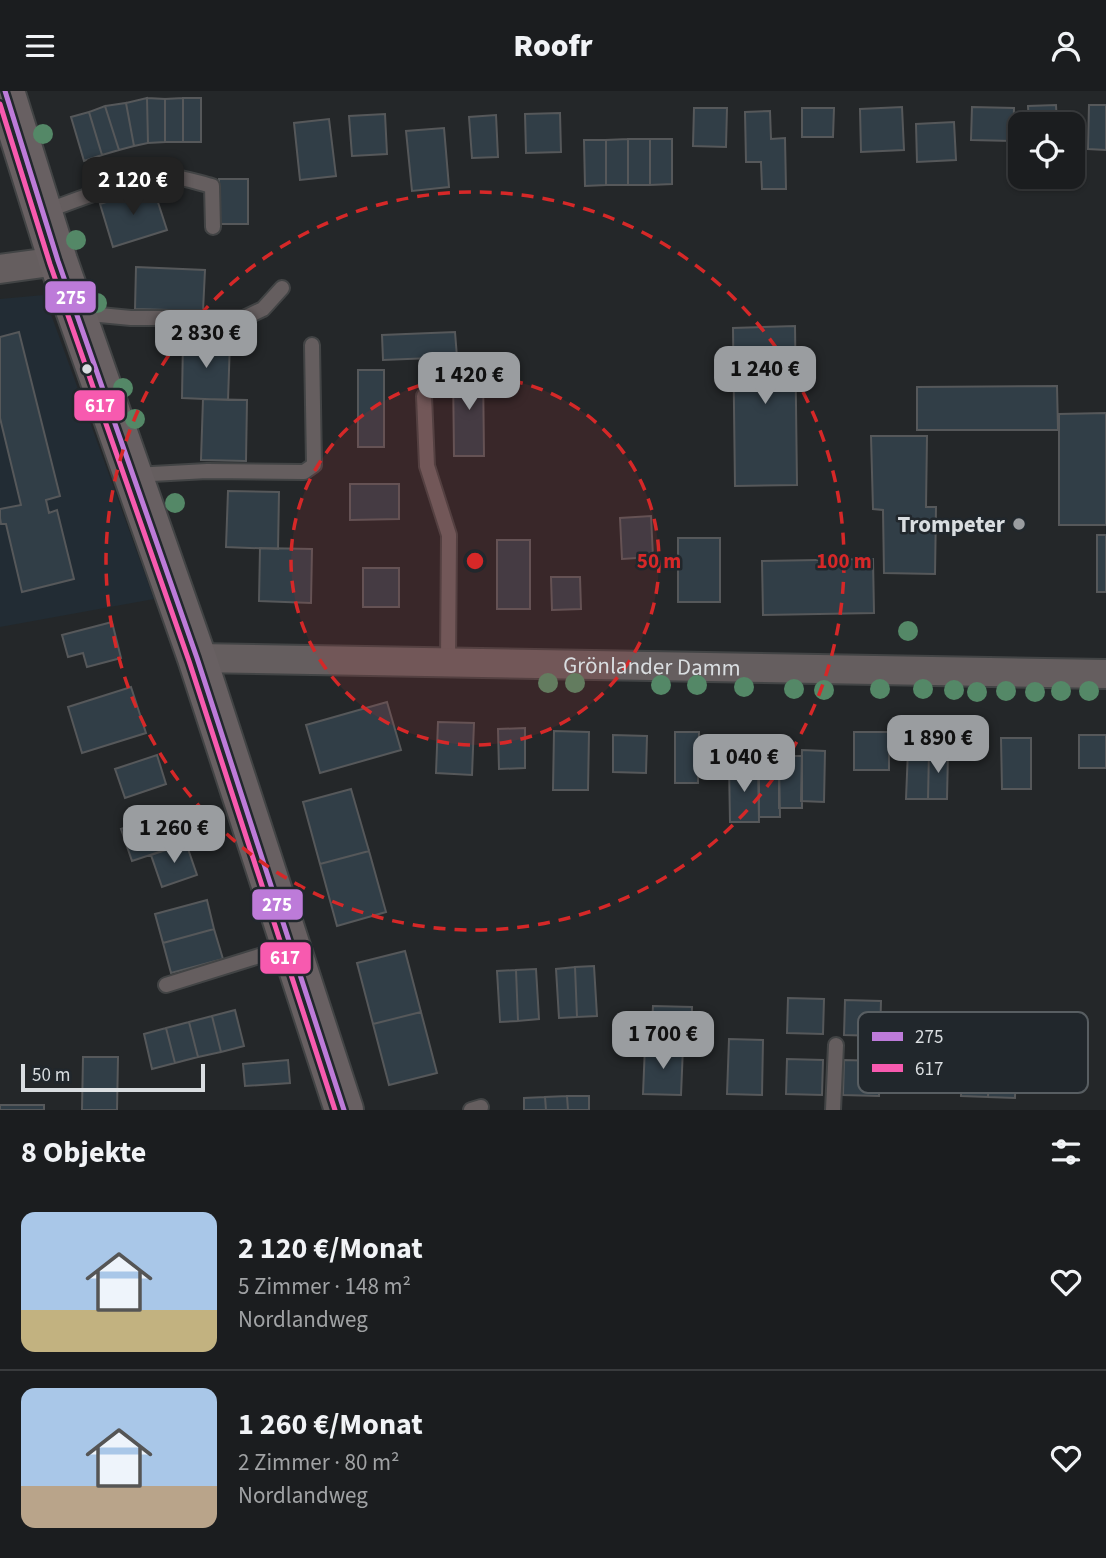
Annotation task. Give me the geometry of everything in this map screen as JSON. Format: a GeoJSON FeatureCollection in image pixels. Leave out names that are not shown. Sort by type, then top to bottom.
{"type":"FeatureCollection","features":[{"type":"Feature","properties":{"kind":"street"},"geometry":{"type":"LineString","coordinates":[[5,91],[58,261],[197,658],[344,1110]]}},
{"type":"Feature","properties":{"kind":"street"},"geometry":{"type":"LineString","coordinates":[[0,269],[58,261]]}},
{"type":"Feature","properties":{"kind":"street","name":"Grönlander Damm"},"geometry":{"type":"LineString","coordinates":[[197,658],[1106,674]]}},
{"type":"Feature","properties":{"kind":"lane"},"geometry":{"type":"LineString","coordinates":[[43,213],[142,181],[173,177],[212,186],[213,227]]}},
{"type":"Feature","properties":{"kind":"lane"},"geometry":{"type":"LineString","coordinates":[[76,313],[131,318],[244,318],[263,309],[282,288]]}},
{"type":"Feature","properties":{"kind":"lane"},"geometry":{"type":"LineString","coordinates":[[133,475],[207,471],[304,472],[314,465],[312,345]]}},
{"type":"Feature","properties":{"kind":"lane"},"geometry":{"type":"LineString","coordinates":[[424,396],[428,466],[449,535],[448,663]]}},
{"type":"Feature","properties":{"kind":"lane"},"geometry":{"type":"LineString","coordinates":[[166,985],[290,946]]}},
{"type":"Feature","properties":{"kind":"lane"},"geometry":{"type":"LineString","coordinates":[[833,1110],[836,1045]]}},
{"type":"Feature","properties":{"kind":"shaded area"},"geometry":{"type":"Polygon","coordinates":[[[44,295],[154,599],[0,627],[0,299],[44,295]]]}},
{"type":"Feature","properties":{"kind":"building"},"geometry":{"type":"Polygon","coordinates":[[[147,98],[165,99],[165,142],[148,143],[147,98]]]}},
{"type":"Feature","properties":{"kind":"building"},"geometry":{"type":"Polygon","coordinates":[[[147,98],[148,143],[134,146],[126,103],[147,98]]]}},
{"type":"Feature","properties":{"kind":"building"},"geometry":{"type":"Polygon","coordinates":[[[183,98],[201,98],[201,142],[183,142],[183,98]]]}},
{"type":"Feature","properties":{"kind":"building"},"geometry":{"type":"Polygon","coordinates":[[[183,98],[183,142],[165,142],[165,99],[183,98]]]}},
{"type":"Feature","properties":{"kind":"building"},"geometry":{"type":"Polygon","coordinates":[[[126,103],[134,146],[119,150],[105,106],[126,103]]]}},
{"type":"Feature","properties":{"kind":"building"},"geometry":{"type":"Polygon","coordinates":[[[1056,105],[1056,112],[1028,112],[1028,106],[1056,105]]]}},
{"type":"Feature","properties":{"kind":"building"},"geometry":{"type":"Polygon","coordinates":[[[1089,105],[1106,105],[1106,150],[1088,149],[1089,105]]]}},
{"type":"Feature","properties":{"kind":"building"},"geometry":{"type":"Polygon","coordinates":[[[105,106],[119,150],[102,155],[89,112],[105,106]]]}},
{"type":"Feature","properties":{"kind":"building"},"geometry":{"type":"Polygon","coordinates":[[[902,107],[904,150],[861,152],[860,109],[902,107]]]}},
{"type":"Feature","properties":{"kind":"building"},"geometry":{"type":"Polygon","coordinates":[[[972,107],[1014,108],[1014,112],[1008,112],[1008,141],[971,140],[972,107]]]}},
{"type":"Feature","properties":{"kind":"building"},"geometry":{"type":"Polygon","coordinates":[[[694,108],[727,108],[726,147],[693,146],[694,108]]]}},
{"type":"Feature","properties":{"kind":"building"},"geometry":{"type":"Polygon","coordinates":[[[802,108],[834,108],[833,137],[802,137],[802,108]]]}},
{"type":"Feature","properties":{"kind":"building"},"geometry":{"type":"Polygon","coordinates":[[[770,111],[771,139],[785,138],[786,189],[762,189],[761,162],[746,162],[745,112],[770,111]]]}},
{"type":"Feature","properties":{"kind":"building"},"geometry":{"type":"Polygon","coordinates":[[[89,112],[102,155],[84,161],[71,117],[89,112]]]}},
{"type":"Feature","properties":{"kind":"building"},"geometry":{"type":"Polygon","coordinates":[[[560,113],[561,152],[526,153],[525,114],[560,113]]]}},
{"type":"Feature","properties":{"kind":"building"},"geometry":{"type":"Polygon","coordinates":[[[385,114],[387,154],[352,156],[349,116],[385,114]]]}},
{"type":"Feature","properties":{"kind":"building"},"geometry":{"type":"Polygon","coordinates":[[[496,115],[498,157],[472,158],[469,117],[496,115]]]}},
{"type":"Feature","properties":{"kind":"building"},"geometry":{"type":"Polygon","coordinates":[[[329,119],[336,176],[300,180],[294,123],[329,119]]]}},
{"type":"Feature","properties":{"kind":"building"},"geometry":{"type":"Polygon","coordinates":[[[954,122],[956,160],[917,162],[916,124],[954,122]]]}},
{"type":"Feature","properties":{"kind":"building"},"geometry":{"type":"Polygon","coordinates":[[[444,128],[449,187],[412,191],[406,131],[444,128]]]}},
{"type":"Feature","properties":{"kind":"building"},"geometry":{"type":"Polygon","coordinates":[[[628,139],[650,139],[650,185],[628,185],[628,139]]]}},
{"type":"Feature","properties":{"kind":"building"},"geometry":{"type":"Polygon","coordinates":[[[628,139],[628,185],[606,185],[606,140],[628,139]]]}},
{"type":"Feature","properties":{"kind":"building"},"geometry":{"type":"Polygon","coordinates":[[[650,139],[672,139],[672,184],[650,185],[650,139]]]}},
{"type":"Feature","properties":{"kind":"building"},"geometry":{"type":"Polygon","coordinates":[[[584,140],[606,140],[606,185],[585,186],[584,140]]]}},
{"type":"Feature","properties":{"kind":"building"},"geometry":{"type":"Polygon","coordinates":[[[219,179],[248,179],[248,224],[218,224],[219,179]]]}},
{"type":"Feature","properties":{"kind":"building"},"geometry":{"type":"Polygon","coordinates":[[[153,187],[167,230],[113,247],[100,204],[153,187]]]}},
{"type":"Feature","properties":{"kind":"building"},"geometry":{"type":"Polygon","coordinates":[[[136,267],[205,270],[203,311],[135,309],[136,267]]]}},
{"type":"Feature","properties":{"kind":"building"},"geometry":{"type":"Polygon","coordinates":[[[795,326],[797,485],[735,486],[733,328],[795,326]]]}},
{"type":"Feature","properties":{"kind":"building"},"geometry":{"type":"Polygon","coordinates":[[[19,332],[60,496],[46,500],[49,513],[57,510],[74,579],[22,592],[6,524],[1,524],[0,518],[0,509],[21,505],[0,418],[0,337],[19,332]]]}},
{"type":"Feature","properties":{"kind":"building"},"geometry":{"type":"Polygon","coordinates":[[[455,332],[457,357],[383,360],[382,335],[455,332]]]}},
{"type":"Feature","properties":{"kind":"building"},"geometry":{"type":"Polygon","coordinates":[[[183,340],[230,341],[228,400],[182,398],[183,340]]]}},
{"type":"Feature","properties":{"kind":"building"},"geometry":{"type":"Polygon","coordinates":[[[483,368],[484,456],[454,456],[453,369],[483,368]]]}},
{"type":"Feature","properties":{"kind":"building"},"geometry":{"type":"Polygon","coordinates":[[[358,370],[384,370],[384,447],[358,447],[358,370]]]}},
{"type":"Feature","properties":{"kind":"building"},"geometry":{"type":"Polygon","coordinates":[[[1057,386],[1058,430],[917,430],[917,387],[1057,386]]]}},
{"type":"Feature","properties":{"kind":"building"},"geometry":{"type":"Polygon","coordinates":[[[203,399],[247,400],[246,461],[201,460],[203,399]]]}},
{"type":"Feature","properties":{"kind":"building"},"geometry":{"type":"Polygon","coordinates":[[[1106,413],[1106,525],[1059,525],[1059,414],[1106,413]]]}},
{"type":"Feature","properties":{"kind":"building"},"geometry":{"type":"Polygon","coordinates":[[[871,436],[927,436],[926,507],[936,507],[935,574],[884,573],[883,510],[873,509],[871,436]]]}},
{"type":"Feature","properties":{"kind":"building"},"geometry":{"type":"Polygon","coordinates":[[[350,484],[399,484],[399,519],[350,520],[350,484]]]}},
{"type":"Feature","properties":{"kind":"building"},"geometry":{"type":"Polygon","coordinates":[[[228,491],[279,492],[278,549],[226,547],[228,491]]]}},
{"type":"Feature","properties":{"kind":"building"},"geometry":{"type":"Polygon","coordinates":[[[651,516],[653,557],[622,559],[620,518],[651,516]]]}},
{"type":"Feature","properties":{"kind":"building"},"geometry":{"type":"Polygon","coordinates":[[[1097,535],[1106,535],[1106,592],[1097,592],[1097,535]]]}},
{"type":"Feature","properties":{"kind":"building"},"geometry":{"type":"Polygon","coordinates":[[[678,538],[720,538],[720,602],[678,602],[678,538]]]}},
{"type":"Feature","properties":{"kind":"building"},"geometry":{"type":"Polygon","coordinates":[[[497,540],[530,540],[530,609],[497,609],[497,540]]]}},
{"type":"Feature","properties":{"kind":"building"},"geometry":{"type":"Polygon","coordinates":[[[260,548],[312,549],[311,603],[259,601],[260,548]]]}},
{"type":"Feature","properties":{"kind":"building"},"geometry":{"type":"Polygon","coordinates":[[[873,559],[874,613],[763,615],[762,561],[873,559]]]}},
{"type":"Feature","properties":{"kind":"building"},"geometry":{"type":"Polygon","coordinates":[[[363,568],[399,568],[399,607],[363,607],[363,568]]]}},
{"type":"Feature","properties":{"kind":"building"},"geometry":{"type":"Polygon","coordinates":[[[551,577],[580,577],[581,609],[552,610],[551,577]]]}},
{"type":"Feature","properties":{"kind":"building"},"geometry":{"type":"Polygon","coordinates":[[[112,622],[121,658],[87,667],[83,653],[68,657],[62,635],[112,622]]]}},
{"type":"Feature","properties":{"kind":"building"},"geometry":{"type":"Polygon","coordinates":[[[131,687],[146,733],[82,753],[68,707],[131,687]]]}},
{"type":"Feature","properties":{"kind":"building"},"geometry":{"type":"Polygon","coordinates":[[[387,702],[401,750],[320,773],[306,725],[387,702]]]}},
{"type":"Feature","properties":{"kind":"building"},"geometry":{"type":"Polygon","coordinates":[[[438,722],[474,723],[472,775],[436,773],[438,722]]]}},
{"type":"Feature","properties":{"kind":"building"},"geometry":{"type":"Polygon","coordinates":[[[525,728],[525,768],[499,769],[498,729],[525,728]]]}},
{"type":"Feature","properties":{"kind":"building"},"geometry":{"type":"Polygon","coordinates":[[[554,731],[589,732],[588,790],[553,790],[554,731]]]}},
{"type":"Feature","properties":{"kind":"building"},"geometry":{"type":"Polygon","coordinates":[[[675,732],[699,732],[698,783],[675,783],[675,732]]]}},
{"type":"Feature","properties":{"kind":"building"},"geometry":{"type":"Polygon","coordinates":[[[854,732],[889,732],[889,770],[854,770],[854,732]]]}},
{"type":"Feature","properties":{"kind":"building"},"geometry":{"type":"Polygon","coordinates":[[[613,735],[647,736],[646,773],[613,772],[613,735]]]}},
{"type":"Feature","properties":{"kind":"building"},"geometry":{"type":"Polygon","coordinates":[[[1079,735],[1106,735],[1106,768],[1079,768],[1079,735]]]}},
{"type":"Feature","properties":{"kind":"building"},"geometry":{"type":"Polygon","coordinates":[[[1001,738],[1031,738],[1031,789],[1002,789],[1001,738]]]}},
{"type":"Feature","properties":{"kind":"building"},"geometry":{"type":"Polygon","coordinates":[[[802,750],[825,751],[824,802],[801,801],[802,750]]]}},
{"type":"Feature","properties":{"kind":"building"},"geometry":{"type":"Polygon","coordinates":[[[908,750],[929,751],[928,799],[906,799],[908,750]]]}},
{"type":"Feature","properties":{"kind":"building"},"geometry":{"type":"Polygon","coordinates":[[[929,751],[948,751],[947,799],[928,799],[929,751]]]}},
{"type":"Feature","properties":{"kind":"building"},"geometry":{"type":"Polygon","coordinates":[[[157,755],[166,784],[125,798],[115,769],[157,755]]]}},
{"type":"Feature","properties":{"kind":"building"},"geometry":{"type":"Polygon","coordinates":[[[779,756],[802,756],[802,808],[779,808],[779,756]]]}},
{"type":"Feature","properties":{"kind":"building"},"geometry":{"type":"Polygon","coordinates":[[[759,761],[779,762],[780,817],[759,817],[759,761]]]}},
{"type":"Feature","properties":{"kind":"building"},"geometry":{"type":"Polygon","coordinates":[[[729,765],[758,765],[759,822],[730,822],[729,765]]]}},
{"type":"Feature","properties":{"kind":"building"},"geometry":{"type":"Polygon","coordinates":[[[351,789],[369,851],[320,864],[303,802],[351,789]]]}},
{"type":"Feature","properties":{"kind":"building"},"geometry":{"type":"Polygon","coordinates":[[[175,811],[186,843],[132,861],[121,829],[175,811]]]}},
{"type":"Feature","properties":{"kind":"building"},"geometry":{"type":"Polygon","coordinates":[[[186,843],[197,875],[162,887],[151,855],[186,843]]]}},
{"type":"Feature","properties":{"kind":"building"},"geometry":{"type":"Polygon","coordinates":[[[369,851],[386,912],[337,926],[320,864],[369,851]]]}},
{"type":"Feature","properties":{"kind":"building"},"geometry":{"type":"Polygon","coordinates":[[[207,900],[214,929],[163,943],[155,914],[207,900]]]}},
{"type":"Feature","properties":{"kind":"building"},"geometry":{"type":"Polygon","coordinates":[[[214,929],[223,959],[171,973],[163,943],[214,929]]]}},
{"type":"Feature","properties":{"kind":"building"},"geometry":{"type":"Polygon","coordinates":[[[405,951],[421,1012],[373,1024],[357,963],[405,951]]]}},
{"type":"Feature","properties":{"kind":"building"},"geometry":{"type":"Polygon","coordinates":[[[594,966],[597,1016],[577,1017],[575,967],[594,966]]]}},
{"type":"Feature","properties":{"kind":"building"},"geometry":{"type":"Polygon","coordinates":[[[575,967],[577,1017],[559,1018],[556,969],[575,967]]]}},
{"type":"Feature","properties":{"kind":"building"},"geometry":{"type":"Polygon","coordinates":[[[536,969],[539,1019],[518,1021],[516,970],[536,969]]]}},
{"type":"Feature","properties":{"kind":"building"},"geometry":{"type":"Polygon","coordinates":[[[516,970],[518,1021],[500,1022],[497,971],[516,970]]]}},
{"type":"Feature","properties":{"kind":"building"},"geometry":{"type":"Polygon","coordinates":[[[788,998],[824,999],[823,1034],[787,1033],[788,998]]]}},
{"type":"Feature","properties":{"kind":"building"},"geometry":{"type":"Polygon","coordinates":[[[845,1000],[881,1001],[881,1012],[858,1012],[858,1035],[844,1035],[845,1000]]]}},
{"type":"Feature","properties":{"kind":"building"},"geometry":{"type":"Polygon","coordinates":[[[653,1006],[692,1007],[691,1047],[651,1046],[653,1006]]]}},
{"type":"Feature","properties":{"kind":"building"},"geometry":{"type":"Polygon","coordinates":[[[235,1010],[244,1046],[221,1052],[212,1016],[235,1010]]]}},
{"type":"Feature","properties":{"kind":"building"},"geometry":{"type":"Polygon","coordinates":[[[421,1012],[437,1073],[389,1085],[373,1024],[421,1012]]]}},
{"type":"Feature","properties":{"kind":"building"},"geometry":{"type":"Polygon","coordinates":[[[212,1016],[221,1052],[198,1057],[189,1022],[212,1016]]]}},
{"type":"Feature","properties":{"kind":"building"},"geometry":{"type":"Polygon","coordinates":[[[189,1022],[198,1057],[175,1063],[166,1028],[189,1022]]]}},
{"type":"Feature","properties":{"kind":"building"},"geometry":{"type":"Polygon","coordinates":[[[166,1028],[175,1063],[152,1069],[144,1034],[166,1028]]]}},
{"type":"Feature","properties":{"kind":"building"},"geometry":{"type":"Polygon","coordinates":[[[729,1039],[763,1040],[762,1095],[727,1094],[729,1039]]]}},
{"type":"Feature","properties":{"kind":"building"},"geometry":{"type":"Polygon","coordinates":[[[645,1046],[683,1047],[681,1095],[643,1094],[645,1046]]]}},
{"type":"Feature","properties":{"kind":"building"},"geometry":{"type":"Polygon","coordinates":[[[83,1057],[118,1057],[117,1110],[82,1110],[83,1057]]]}},
{"type":"Feature","properties":{"kind":"building"},"geometry":{"type":"Polygon","coordinates":[[[787,1059],[823,1060],[822,1095],[786,1094],[787,1059]]]}},
{"type":"Feature","properties":{"kind":"building"},"geometry":{"type":"Polygon","coordinates":[[[288,1060],[290,1083],[245,1086],[243,1064],[288,1060]]]}},
{"type":"Feature","properties":{"kind":"building"},"geometry":{"type":"Polygon","coordinates":[[[844,1060],[858,1060],[858,1093],[879,1093],[879,1096],[843,1095],[844,1060]]]}},
{"type":"Feature","properties":{"kind":"building"},"geometry":{"type":"Polygon","coordinates":[[[961,1093],[988,1093],[988,1097],[961,1096],[961,1093]]]}},
{"type":"Feature","properties":{"kind":"building"},"geometry":{"type":"Polygon","coordinates":[[[988,1093],[1015,1093],[1015,1098],[988,1097],[988,1093]]]}},
{"type":"Feature","properties":{"kind":"building"},"geometry":{"type":"Polygon","coordinates":[[[567,1096],[589,1096],[589,1110],[568,1110],[567,1096]]]}},
{"type":"Feature","properties":{"kind":"building"},"geometry":{"type":"Polygon","coordinates":[[[567,1096],[568,1110],[546,1110],[545,1097],[567,1096]]]}},
{"type":"Feature","properties":{"kind":"building"},"geometry":{"type":"Polygon","coordinates":[[[545,1097],[546,1110],[524,1110],[524,1098],[545,1097]]]}},
{"type":"Feature","properties":{"kind":"building"},"geometry":{"type":"Polygon","coordinates":[[[0,1105],[44,1105],[44,1110],[0,1110],[0,1105]]]}},
{"type":"Feature","properties":{"kind":"transit line","name":"275"},"geometry":{"type":"LineString","coordinates":[[5,91],[58,261],[197,658],[344,1110]]}},
{"type":"Feature","properties":{"kind":"transit line","name":"617"},"geometry":{"type":"LineString","coordinates":[[0,104],[50,264],[189,661],[335,1110]]}},
{"type":"Feature","properties":{"kind":"place","name":"Trompeter"},"geometry":{"type":"Point","coordinates":[1019,524]}}]}
